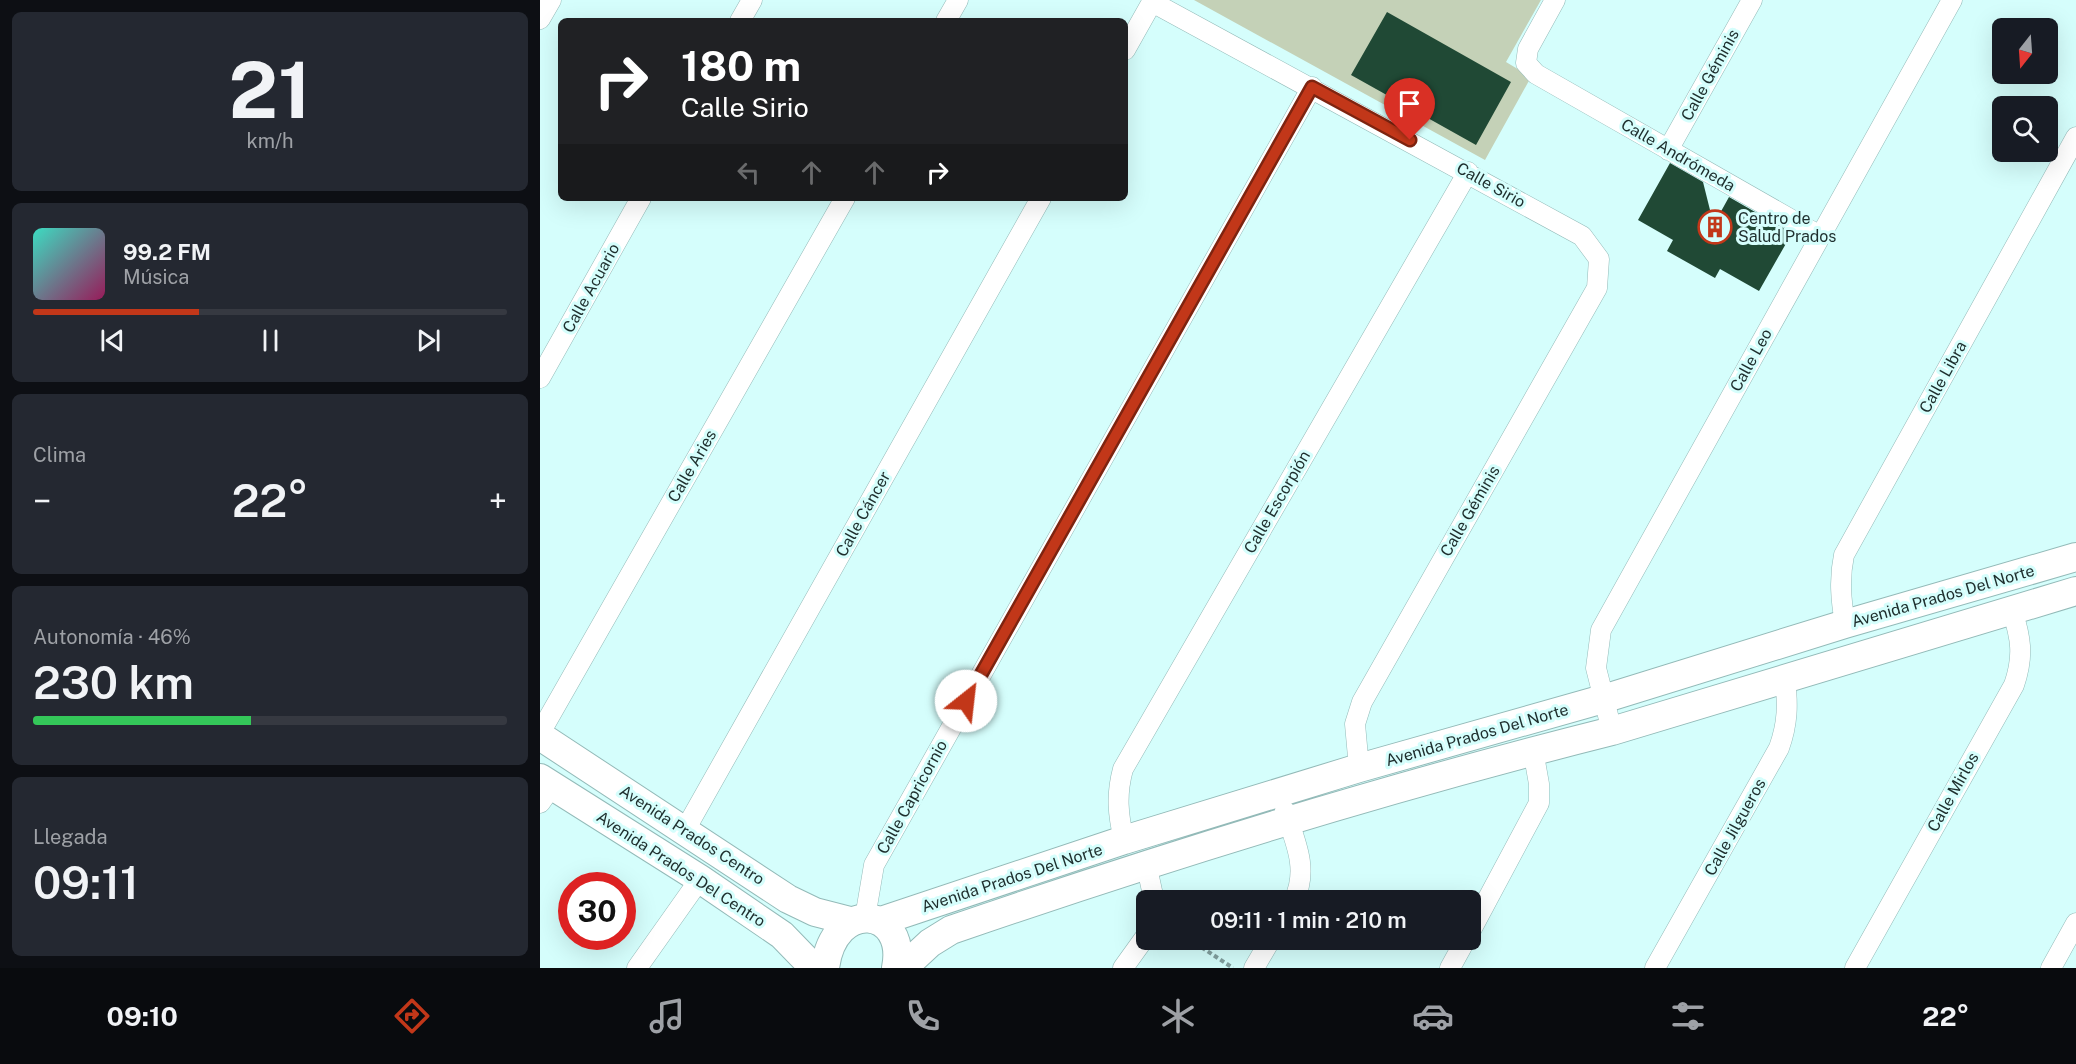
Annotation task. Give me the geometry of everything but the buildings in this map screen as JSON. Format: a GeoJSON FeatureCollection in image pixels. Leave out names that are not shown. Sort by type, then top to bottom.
{"type":"FeatureCollection","features":[{"type":"Feature","properties":{"kind":"main road","name":"Avenida Prados Del Norte"},"geometry":{"type":"LineString","coordinates":[[865,920],[1359,768],[1603,699],[1845,624],[2076,557]]}},
{"type":"Feature","properties":{"kind":"main road","name":"Avenida Prados Del Norte"},"geometry":{"type":"LineString","coordinates":[[903,968],[930,943],[951,930],[1146,863],[1533,750],[1612,731],[2076,591]]}},
{"type":"Feature","properties":{"kind":"main road","name":"Avenida Prados Centro"},"geometry":{"type":"LineString","coordinates":[[540,734],[788,899],[815,912],[865,920]]}},
{"type":"Feature","properties":{"kind":"main road","name":"Avenida Prados Del Centro"},"geometry":{"type":"LineString","coordinates":[[544,789],[700,879],[782,935],[814,968]]}},
{"type":"Feature","properties":{"kind":"main road"},"geometry":{"type":"LineString","coordinates":[[825,968],[832,943],[865,920],[891,932],[896,946],[896,968]]}},
{"type":"Feature","properties":{"kind":"street"},"geometry":{"type":"LineString","coordinates":[[540,19],[550,0]]}},
{"type":"Feature","properties":{"kind":"street"},"geometry":{"type":"LineString","coordinates":[[742,18],[752,0]]}},
{"type":"Feature","properties":{"kind":"street"},"geometry":{"type":"LineString","coordinates":[[948,18],[958,0]]}},
{"type":"Feature","properties":{"kind":"street","name":"Calle Andrómeda"},"geometry":{"type":"LineString","coordinates":[[1555,0],[1528,49],[1526,63],[1536,74],[1820,236]]}},
{"type":"Feature","properties":{"kind":"street","name":"Calle Géminis"},"geometry":{"type":"LineString","coordinates":[[1668,150],[1752,0]]}},
{"type":"Feature","properties":{"kind":"street","name":"Calle Leo"},"geometry":{"type":"LineString","coordinates":[[1612,731],[1596,668],[1601,630],[1952,0]]}},
{"type":"Feature","properties":{"kind":"street","name":"Calle Sirio"},"geometry":{"type":"LineString","coordinates":[[1128,45],[1152,2],[1312,87],[1582,236],[1599,259]]}},
{"type":"Feature","properties":{"kind":"street","name":"Calle Capricornio"},"geometry":{"type":"LineString","coordinates":[[865,920],[874,865],[1312,87]]}},
{"type":"Feature","properties":{"kind":"street","name":"Calle Libra"},"geometry":{"type":"LineString","coordinates":[[1845,624],[1840,595],[1840,574],[1844,555],[2076,137]]}},
{"type":"Feature","properties":{"kind":"street","name":"Calle Escorpión"},"geometry":{"type":"LineString","coordinates":[[1124,840],[1118,817],[1118,790],[1123,769],[1468,172]]}},
{"type":"Feature","properties":{"kind":"street","name":"Calle Acuario"},"geometry":{"type":"LineString","coordinates":[[540,378],[639,201]]}},
{"type":"Feature","properties":{"kind":"street","name":"Calle Aries"},"geometry":{"type":"LineString","coordinates":[[540,734],[843,201]]}},
{"type":"Feature","properties":{"kind":"street","name":"Calle Cáncer"},"geometry":{"type":"LineString","coordinates":[[685,830],[1039,201]]}},
{"type":"Feature","properties":{"kind":"street","name":"Calle Géminis"},"geometry":{"type":"LineString","coordinates":[[1359,768],[1355,724],[1362,702],[1597,288],[1599,259]]}},
{"type":"Feature","properties":{"kind":"street","name":"Calle Mirlos"},"geometry":{"type":"LineString","coordinates":[[1855,968],[2014,685],[2021,664],[2022,640],[2012,610]]}},
{"type":"Feature","properties":{"kind":"street","name":"Calle Jilgueros"},"geometry":{"type":"LineString","coordinates":[[1655,968],[1779,748],[1786,727],[1788,705],[1785,679]]}},
{"type":"Feature","properties":{"kind":"street"},"geometry":{"type":"LineString","coordinates":[[1481,911],[1539,803],[1539,784],[1533,750]]}},
{"type":"Feature","properties":{"kind":"street"},"geometry":{"type":"LineString","coordinates":[[1280,793],[1302,865],[1298,890]]}},
{"type":"Feature","properties":{"kind":"street"},"geometry":{"type":"LineString","coordinates":[[1146,863],[1152,890]]}},
{"type":"Feature","properties":{"kind":"street"},"geometry":{"type":"LineString","coordinates":[[637,968],[700,879]]}},
{"type":"Feature","properties":{"kind":"street"},"geometry":{"type":"LineString","coordinates":[[2051,968],[2076,923]]}},
{"type":"Feature","properties":{"kind":"street"},"geometry":{"type":"LineString","coordinates":[[1123,968],[1136,950]]}},
{"type":"Feature","properties":{"kind":"street"},"geometry":{"type":"LineString","coordinates":[[1254,968],[1265,950]]}},
{"type":"Feature","properties":{"kind":"street"},"geometry":{"type":"LineString","coordinates":[[1450,968],[1460,950]]}},
{"type":"Feature","properties":{"kind":"path"},"geometry":{"type":"LineString","coordinates":[[1206,950],[1234,968]]}},
{"type":"Feature","properties":{"kind":"green space"},"geometry":{"type":"Polygon","coordinates":[[[1194,0],[1541,0],[1506,62],[1531,77],[1485,160],[1194,0]]]}},
{"type":"Feature","properties":{"kind":"place","name":"Centro de Salud Prados"},"geometry":{"type":"Point","coordinates":[1715,227]}},
{"type":"Feature","properties":{"kind":"route"},"geometry":{"type":"LineString","coordinates":[[966,701],[1312,87],[1410,140]]}}]}
